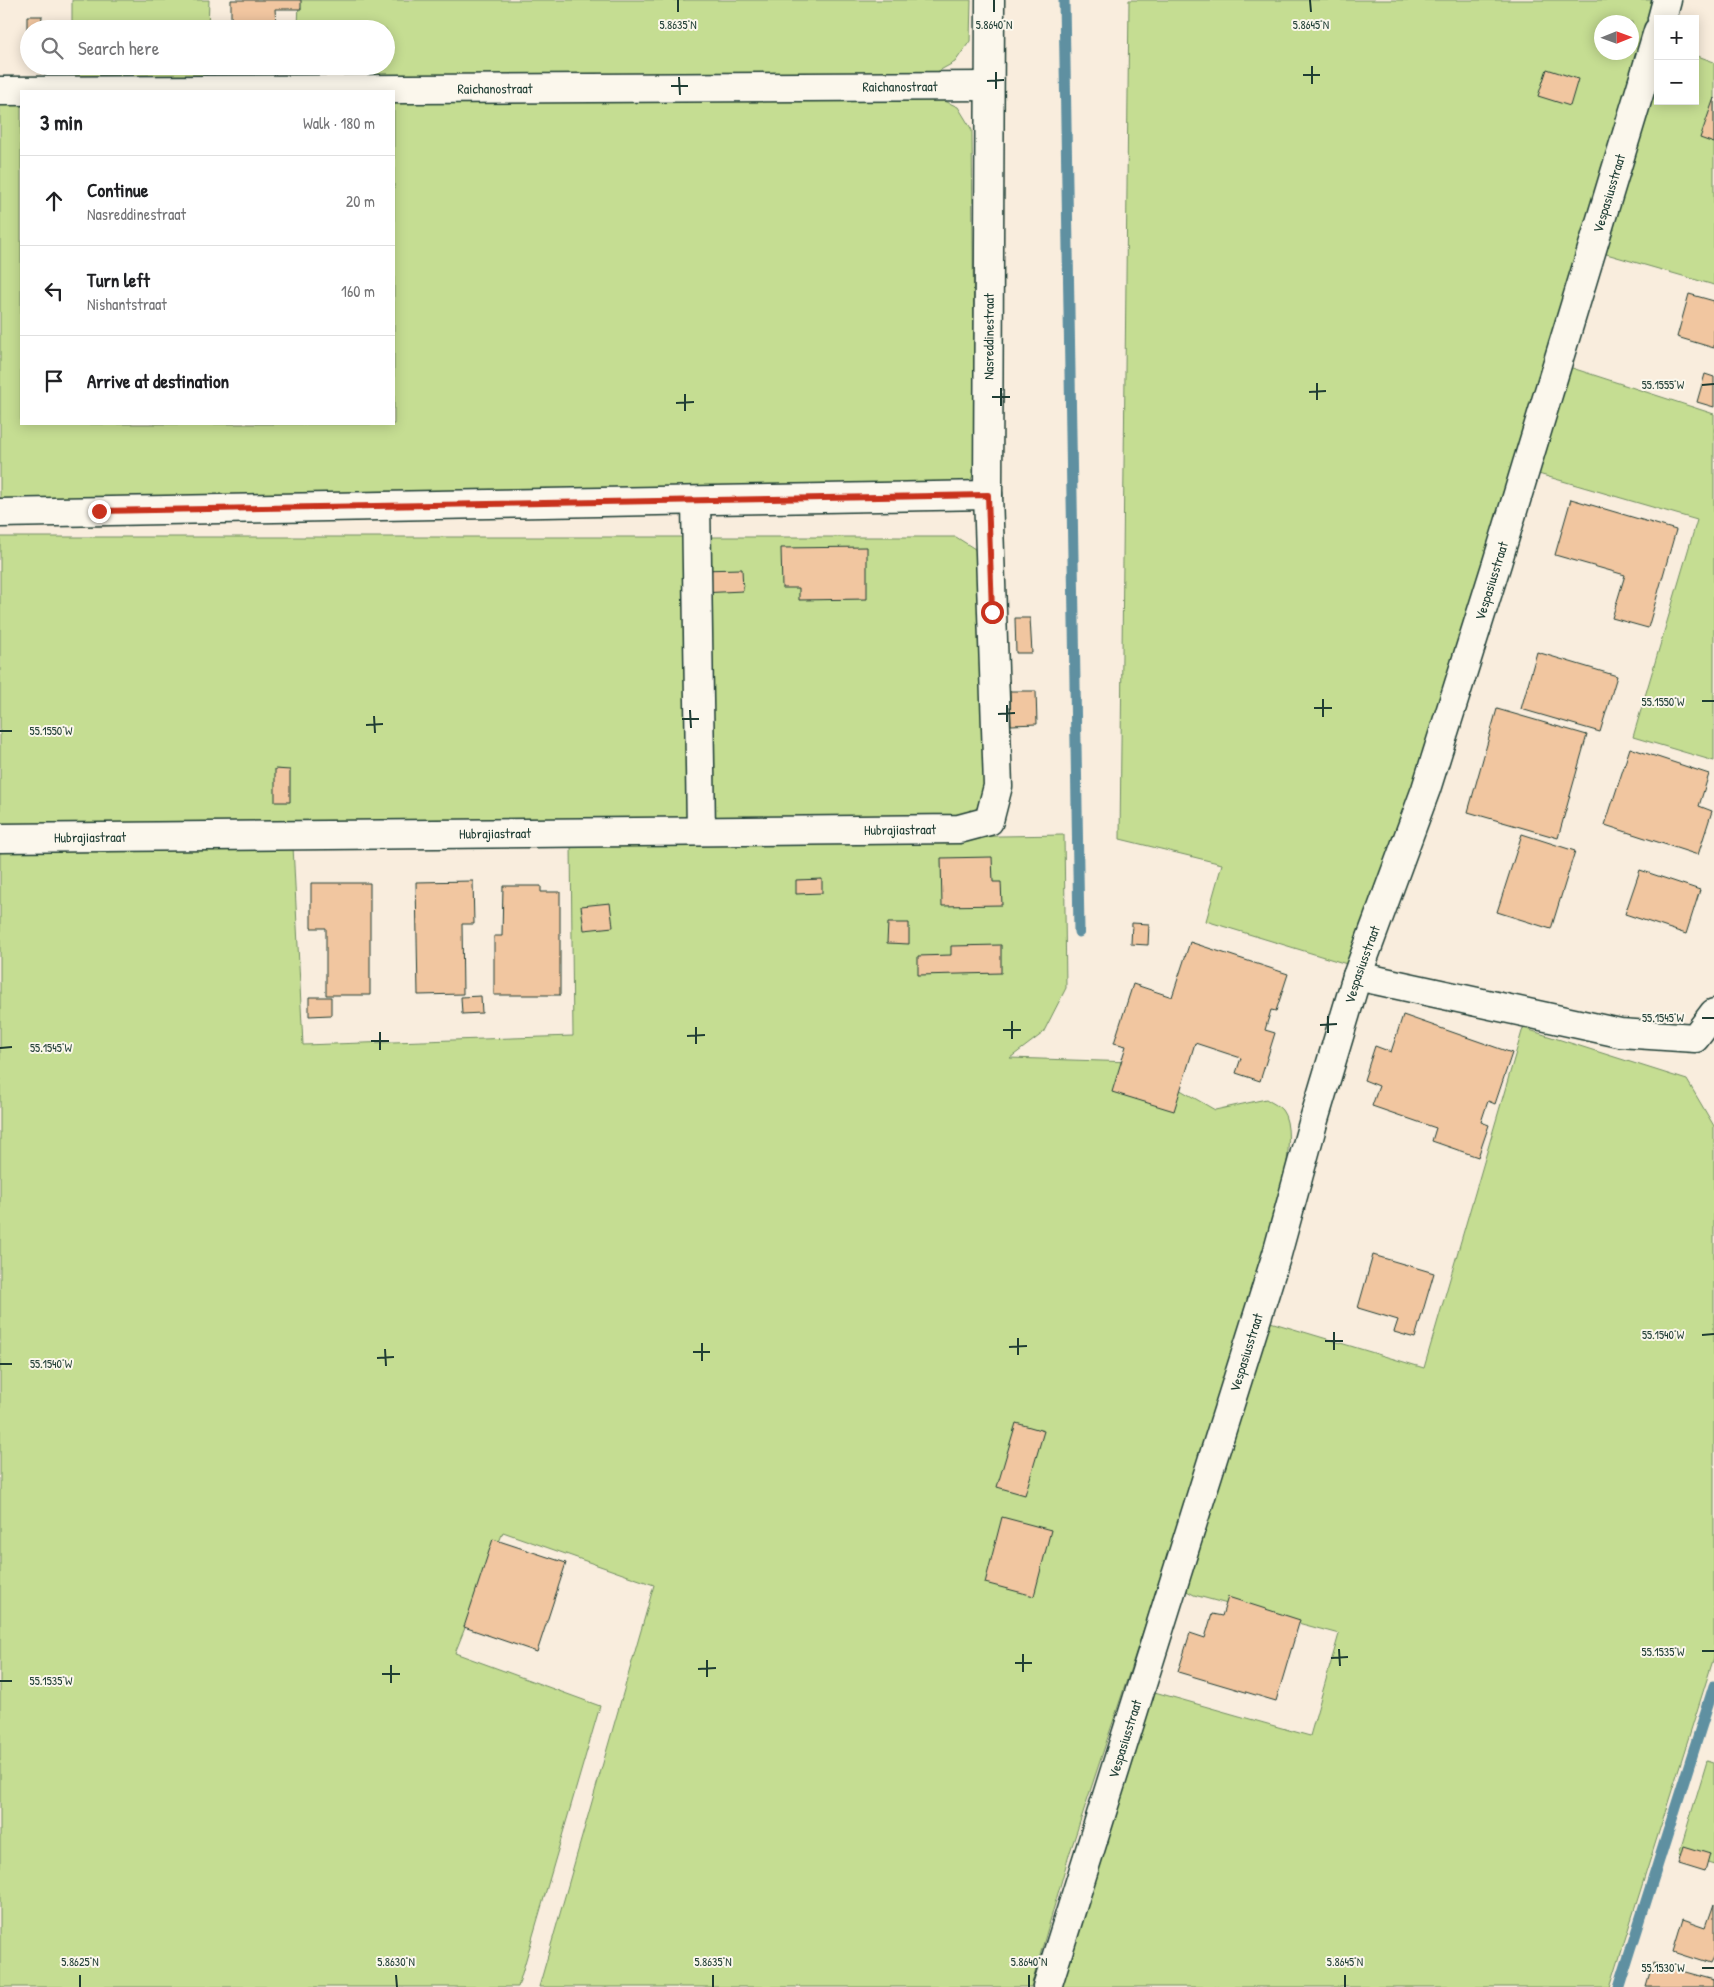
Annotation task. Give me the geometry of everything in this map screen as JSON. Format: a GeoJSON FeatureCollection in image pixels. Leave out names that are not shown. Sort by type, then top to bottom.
{"type":"FeatureCollection","features":[{"type":"Feature","properties":{"kind":"street","name":"Nasreddinestraat"},"geometry":{"type":"LineString","coordinates":[[989,821],[998,786],[988,495],[990,0]]}},
{"type":"Feature","properties":{"kind":"street"},"geometry":{"type":"LineString","coordinates":[[1663,15],[1667,0]]}},
{"type":"Feature","properties":{"kind":"street","name":"Vespasiusstraat"},"geometry":{"type":"LineString","coordinates":[[1047,1987],[1277,1254],[1356,976],[1432,770],[1497,563],[1654,45]]}},
{"type":"Feature","properties":{"kind":"street","name":"Raichanostraat"},"geometry":{"type":"LineString","coordinates":[[198,90],[990,86]]}},
{"type":"Feature","properties":{"kind":"street","name":"Raichanostraat"},"geometry":{"type":"LineString","coordinates":[[0,91],[20,91]]}},
{"type":"Feature","properties":{"kind":"street"},"geometry":{"type":"LineString","coordinates":[[0,513],[988,495]]}},
{"type":"Feature","properties":{"kind":"street"},"geometry":{"type":"LineString","coordinates":[[696,501],[701,832]]}},
{"type":"Feature","properties":{"kind":"street","name":"Hubrajiastraat"},"geometry":{"type":"LineString","coordinates":[[0,838],[959,829],[989,821]]}},
{"type":"Feature","properties":{"kind":"street"},"geometry":{"type":"LineString","coordinates":[[1356,976],[1620,1033],[1695,1038],[1714,1013]]}},
{"type":"Feature","properties":{"kind":"green space"},"geometry":{"type":"Polygon","coordinates":[[[72,0],[209,0],[208,20],[72,20],[72,0]]]}},
{"type":"Feature","properties":{"kind":"green space"},"geometry":{"type":"Polygon","coordinates":[[[299,0],[971,0],[970,41],[955,62],[935,73],[297,81],[297,75],[395,75],[395,20],[298,20],[299,0]]]}},
{"type":"Feature","properties":{"kind":"green space"},"geometry":{"type":"Polygon","coordinates":[[[1129,0],[1654,0],[1639,50],[1639,15],[1594,15],[1594,60],[1636,60],[1418,780],[1350,965],[1206,921],[1222,864],[1120,839],[1129,0]]]}},
{"type":"Feature","properties":{"kind":"green space"},"geometry":{"type":"Polygon","coordinates":[[[1699,56],[1714,62],[1714,285],[1603,253],[1654,86],[1654,105],[1699,105],[1699,56]]]}},
{"type":"Feature","properties":{"kind":"green space"},"geometry":{"type":"Polygon","coordinates":[[[70,75],[207,75],[207,83],[70,83],[70,75]]]}},
{"type":"Feature","properties":{"kind":"green space"},"geometry":{"type":"Polygon","coordinates":[[[938,98],[958,107],[972,130],[975,470],[965,494],[0,506],[0,105],[20,104],[20,425],[395,425],[395,102],[938,98]]]}},
{"type":"Feature","properties":{"kind":"green space"},"geometry":{"type":"Polygon","coordinates":[[[1569,367],[1714,414],[1714,761],[1633,737],[1697,520],[1535,473],[1569,367]]]}},
{"type":"Feature","properties":{"kind":"green space"},"geometry":{"type":"Polygon","coordinates":[[[0,537],[956,537],[975,549],[979,567],[985,782],[977,808],[961,821],[0,827],[0,537]]]}},
{"type":"Feature","properties":{"kind":"green space"},"geometry":{"type":"Polygon","coordinates":[[[1064,835],[1066,988],[1043,1033],[1010,1058],[1132,1062],[1215,1110],[1266,1099],[1282,1110],[1287,1122],[1288,1139],[1284,1182],[1266,1259],[1069,1855],[1031,1987],[539,1987],[654,1585],[503,1532],[455,1653],[600,1706],[518,1987],[0,1987],[0,849],[293,846],[303,1045],[573,1036],[571,843],[1064,835]]]}},
{"type":"Feature","properties":{"kind":"green space"},"geometry":{"type":"Polygon","coordinates":[[[1523,1028],[1687,1080],[1714,1126],[1714,1657],[1610,1987],[1057,1987],[1144,1689],[1310,1736],[1339,1634],[1194,1595],[1183,1589],[1267,1321],[1424,1368],[1523,1028]]]}},
{"type":"Feature","properties":{"kind":"green space"},"geometry":{"type":"Polygon","coordinates":[[[1707,1761],[1714,1763],[1714,1865],[1679,1854],[1707,1761]]]}},
{"type":"Feature","properties":{"kind":"building"},"geometry":{"type":"Polygon","coordinates":[[[231,0],[301,0],[301,9],[275,9],[276,20],[231,20],[231,0]]]}},
{"type":"Feature","properties":{"kind":"building"},"geometry":{"type":"Polygon","coordinates":[[[27,16],[42,16],[42,20],[27,20],[27,16]]]}},
{"type":"Feature","properties":{"kind":"building"},"geometry":{"type":"Polygon","coordinates":[[[1547,69],[1578,79],[1570,106],[1538,96],[1547,69]]]}},
{"type":"Feature","properties":{"kind":"building"},"geometry":{"type":"Polygon","coordinates":[[[1714,98],[1714,143],[1700,138],[1714,98]]]}},
{"type":"Feature","properties":{"kind":"building"},"geometry":{"type":"Polygon","coordinates":[[[1689,294],[1714,301],[1714,348],[1677,337],[1689,294]]]}},
{"type":"Feature","properties":{"kind":"building"},"geometry":{"type":"Polygon","coordinates":[[[1705,374],[1714,377],[1714,407],[1697,402],[1705,374]]]}},
{"type":"Feature","properties":{"kind":"building"},"geometry":{"type":"Polygon","coordinates":[[[1571,499],[1676,530],[1648,628],[1612,618],[1625,575],[1555,555],[1571,499]]]}},
{"type":"Feature","properties":{"kind":"building"},"geometry":{"type":"Polygon","coordinates":[[[867,547],[867,599],[799,600],[799,588],[782,588],[781,548],[867,547]]]}},
{"type":"Feature","properties":{"kind":"building"},"geometry":{"type":"Polygon","coordinates":[[[742,569],[743,591],[700,593],[699,570],[742,569]]]}},
{"type":"Feature","properties":{"kind":"building"},"geometry":{"type":"Polygon","coordinates":[[[1015,618],[1030,618],[1032,653],[1016,653],[1015,618]]]}},
{"type":"Feature","properties":{"kind":"building"},"geometry":{"type":"Polygon","coordinates":[[[1537,652],[1617,676],[1600,732],[1521,709],[1537,652]]]}},
{"type":"Feature","properties":{"kind":"building"},"geometry":{"type":"Polygon","coordinates":[[[1010,691],[1036,691],[1037,724],[1011,725],[1010,691]]]}},
{"type":"Feature","properties":{"kind":"building"},"geometry":{"type":"Polygon","coordinates":[[[1497,709],[1587,735],[1558,838],[1468,812],[1497,709]]]}},
{"type":"Feature","properties":{"kind":"building"},"geometry":{"type":"Polygon","coordinates":[[[1630,748],[1709,774],[1699,806],[1712,811],[1698,855],[1605,825],[1630,748]]]}},
{"type":"Feature","properties":{"kind":"building"},"geometry":{"type":"Polygon","coordinates":[[[275,769],[290,770],[290,802],[275,802],[275,769]]]}},
{"type":"Feature","properties":{"kind":"building"},"geometry":{"type":"Polygon","coordinates":[[[1522,834],[1575,851],[1551,929],[1497,912],[1522,834]]]}},
{"type":"Feature","properties":{"kind":"building"},"geometry":{"type":"Polygon","coordinates":[[[992,857],[993,882],[1001,882],[1002,905],[942,906],[941,858],[992,857]]]}},
{"type":"Feature","properties":{"kind":"building"},"geometry":{"type":"Polygon","coordinates":[[[1640,870],[1700,890],[1686,934],[1625,914],[1640,870]]]}},
{"type":"Feature","properties":{"kind":"building"},"geometry":{"type":"Polygon","coordinates":[[[822,879],[822,893],[796,894],[796,880],[822,879]]]}},
{"type":"Feature","properties":{"kind":"building"},"geometry":{"type":"Polygon","coordinates":[[[473,881],[474,924],[462,924],[463,994],[418,995],[416,882],[473,881]]]}},
{"type":"Feature","properties":{"kind":"building"},"geometry":{"type":"Polygon","coordinates":[[[311,883],[370,883],[370,995],[326,995],[326,928],[311,928],[311,883]]]}},
{"type":"Feature","properties":{"kind":"building"},"geometry":{"type":"Polygon","coordinates":[[[503,886],[541,886],[541,892],[560,892],[560,995],[494,995],[494,936],[502,936],[503,886]]]}},
{"type":"Feature","properties":{"kind":"building"},"geometry":{"type":"Polygon","coordinates":[[[610,903],[613,927],[584,930],[581,906],[610,903]]]}},
{"type":"Feature","properties":{"kind":"building"},"geometry":{"type":"Polygon","coordinates":[[[888,923],[909,923],[909,944],[887,943],[888,923]]]}},
{"type":"Feature","properties":{"kind":"building"},"geometry":{"type":"Polygon","coordinates":[[[1132,923],[1149,924],[1148,945],[1131,944],[1132,923]]]}},
{"type":"Feature","properties":{"kind":"building"},"geometry":{"type":"Polygon","coordinates":[[[1190,942],[1288,974],[1276,1011],[1271,1010],[1265,1030],[1275,1033],[1260,1081],[1236,1073],[1241,1058],[1195,1043],[1174,1111],[1112,1092],[1126,1046],[1114,1043],[1133,984],[1172,997],[1190,942]]]}},
{"type":"Feature","properties":{"kind":"building"},"geometry":{"type":"Polygon","coordinates":[[[1001,945],[1001,973],[918,975],[918,956],[951,955],[951,946],[1001,945]]]}},
{"type":"Feature","properties":{"kind":"building"},"geometry":{"type":"Polygon","coordinates":[[[481,996],[482,1013],[462,1014],[461,997],[481,996]]]}},
{"type":"Feature","properties":{"kind":"building"},"geometry":{"type":"Polygon","coordinates":[[[309,997],[331,997],[331,1015],[309,1016],[309,997]]]}},
{"type":"Feature","properties":{"kind":"building"},"geometry":{"type":"Polygon","coordinates":[[[1403,1015],[1512,1053],[1495,1104],[1488,1101],[1481,1122],[1489,1125],[1478,1157],[1432,1141],[1436,1128],[1372,1106],[1379,1086],[1364,1080],[1375,1046],[1391,1052],[1403,1015]]]}},
{"type":"Feature","properties":{"kind":"building"},"geometry":{"type":"Polygon","coordinates":[[[1373,1255],[1434,1273],[1415,1338],[1394,1332],[1398,1320],[1358,1308],[1373,1255]]]}},
{"type":"Feature","properties":{"kind":"building"},"geometry":{"type":"Polygon","coordinates":[[[1016,1423],[1044,1431],[1025,1495],[997,1487],[1016,1423]]]}},
{"type":"Feature","properties":{"kind":"building"},"geometry":{"type":"Polygon","coordinates":[[[1002,1517],[1051,1530],[1034,1596],[985,1583],[1002,1517]]]}},
{"type":"Feature","properties":{"kind":"building"},"geometry":{"type":"Polygon","coordinates":[[[493,1539],[566,1563],[537,1652],[464,1627],[493,1539]]]}},
{"type":"Feature","properties":{"kind":"building"},"geometry":{"type":"Polygon","coordinates":[[[1228,1597],[1300,1620],[1276,1701],[1178,1672],[1190,1633],[1205,1638],[1212,1614],[1222,1616],[1228,1597]]]}},
{"type":"Feature","properties":{"kind":"building"},"geometry":{"type":"Polygon","coordinates":[[[1684,1846],[1710,1854],[1705,1872],[1679,1864],[1684,1846]]]}},
{"type":"Feature","properties":{"kind":"building"},"geometry":{"type":"Polygon","coordinates":[[[1714,1904],[1714,1956],[1710,1964],[1673,1952],[1683,1919],[1706,1927],[1714,1904]]]}},
{"type":"Feature","properties":{"kind":"building"},"geometry":{"type":"Polygon","coordinates":[[[1653,1963],[1714,1980],[1714,1987],[1646,1987],[1653,1963]]]}},
{"type":"Feature","properties":{"kind":"waterway"},"geometry":{"type":"LineString","coordinates":[[1064,0],[1079,932]]}},
{"type":"Feature","properties":{"kind":"waterway"},"geometry":{"type":"LineString","coordinates":[[1619,1987],[1714,1686]]}},
{"type":"Feature","properties":{"kind":"route"},"geometry":{"type":"LineString","coordinates":[[99,511],[988,495],[992,612]]}}]}
